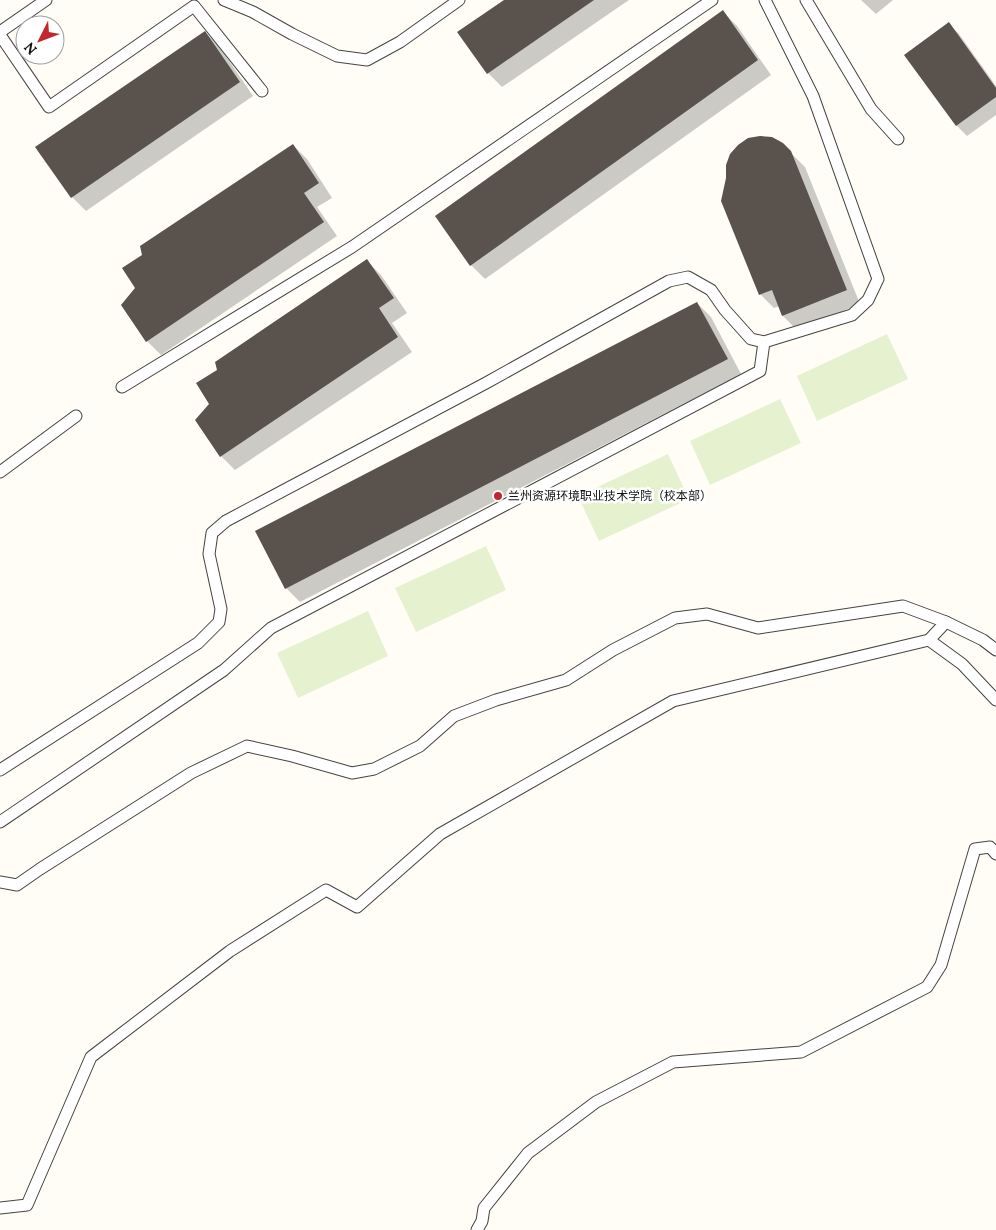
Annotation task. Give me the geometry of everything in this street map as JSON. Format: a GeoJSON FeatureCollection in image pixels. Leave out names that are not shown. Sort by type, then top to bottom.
{"type":"FeatureCollection","features":[{"type":"Feature","properties":{"kind":"lane"},"geometry":{"type":"LineString","coordinates":[[46,0],[0,34],[50,107],[197,3],[262,91]]}},
{"type":"Feature","properties":{"kind":"lane"},"geometry":{"type":"LineString","coordinates":[[224,0],[253,12],[337,56],[367,60],[400,42],[458,0]]}},
{"type":"Feature","properties":{"kind":"lane"},"geometry":{"type":"LineString","coordinates":[[122,387],[352,247],[712,0]]}},
{"type":"Feature","properties":{"kind":"lane"},"geometry":{"type":"LineString","coordinates":[[0,770],[198,643],[219,622],[221,609],[209,554],[212,533],[226,521],[486,383],[669,281],[688,277],[711,290],[725,310],[751,339],[764,342],[852,315],[868,300],[878,279],[813,96],[765,0]]}},
{"type":"Feature","properties":{"kind":"lane"},"geometry":{"type":"LineString","coordinates":[[806,0],[871,109],[898,139]]}},
{"type":"Feature","properties":{"kind":"lane"},"geometry":{"type":"LineString","coordinates":[[0,822],[224,670],[271,628],[760,371],[764,342]]}},
{"type":"Feature","properties":{"kind":"lane"},"geometry":{"type":"LineString","coordinates":[[0,472],[76,416]]}},
{"type":"Feature","properties":{"kind":"lane"},"geometry":{"type":"LineString","coordinates":[[0,882],[17,885],[191,773],[248,746],[352,773],[374,769],[420,746],[454,716],[496,700],[566,680],[613,650],[675,618],[707,614],[758,628],[903,606],[946,622],[983,640],[996,650]]}},
{"type":"Feature","properties":{"kind":"lane"},"geometry":{"type":"LineString","coordinates":[[0,1208],[27,1205],[91,1057],[230,951],[326,890],[357,907],[440,834],[673,701],[929,640],[946,622]]}},
{"type":"Feature","properties":{"kind":"lane"},"geometry":{"type":"LineString","coordinates":[[929,640],[962,664],[996,700]]}},
{"type":"Feature","properties":{"kind":"lane"},"geometry":{"type":"LineString","coordinates":[[477,1230],[482,1221],[484,1208],[528,1153],[596,1102],[673,1062],[801,1052],[926,987],[941,965],[975,849],[990,847],[996,854]]}},
{"type":"Feature","properties":{"kind":"green space"},"geometry":{"type":"Polygon","coordinates":[[[887,334],[908,379],[817,421],[797,376],[887,334]]]}},
{"type":"Feature","properties":{"kind":"green space"},"geometry":{"type":"Polygon","coordinates":[[[780,399],[801,443],[710,485],[690,441],[780,399]]]}},
{"type":"Feature","properties":{"kind":"green space"},"geometry":{"type":"Polygon","coordinates":[[[668,454],[689,499],[599,541],[578,496],[668,454]]]}},
{"type":"Feature","properties":{"kind":"green space"},"geometry":{"type":"Polygon","coordinates":[[[486,546],[506,590],[416,632],[395,588],[486,546]]]}},
{"type":"Feature","properties":{"kind":"green space"},"geometry":{"type":"Polygon","coordinates":[[[368,611],[388,656],[298,698],[277,653],[368,611]]]}},
{"type":"Feature","properties":{"kind":"building"},"geometry":{"type":"Polygon","coordinates":[[[504,0],[594,0],[487,74],[457,32],[504,0]]]}},
{"type":"Feature","properties":{"kind":"building"},"geometry":{"type":"Polygon","coordinates":[[[723,10],[758,60],[470,266],[435,216],[723,10]]]}},
{"type":"Feature","properties":{"kind":"building"},"geometry":{"type":"Polygon","coordinates":[[[949,22],[996,88],[996,97],[956,126],[904,55],[949,22]]]}},
{"type":"Feature","properties":{"kind":"building"},"geometry":{"type":"Polygon","coordinates":[[[205,31],[240,82],[71,198],[35,147],[205,31]]]}},
{"type":"Feature","properties":{"kind":"building"},"geometry":{"type":"Polygon","coordinates":[[[772,137],[783,143],[791,151],[847,290],[782,316],[772,290],[759,295],[721,201],[726,178],[726,165],[730,154],[748,138],[772,137]]]}},
{"type":"Feature","properties":{"kind":"building"},"geometry":{"type":"Polygon","coordinates":[[[293,144],[319,183],[304,193],[324,222],[146,342],[121,305],[135,288],[122,268],[142,255],[140,246],[293,144]]]}},
{"type":"Feature","properties":{"kind":"building"},"geometry":{"type":"Polygon","coordinates":[[[367,259],[394,298],[379,308],[398,337],[220,457],[195,420],[209,404],[196,383],[217,370],[215,362],[367,259]]]}},
{"type":"Feature","properties":{"kind":"building"},"geometry":{"type":"Polygon","coordinates":[[[697,302],[728,359],[285,589],[255,531],[697,302]]]}},
{"type":"Feature","properties":{"kind":"place","name":"兰州资源环境职业技术学院（校本部）"},"geometry":{"type":"Point","coordinates":[498,496]}}]}
